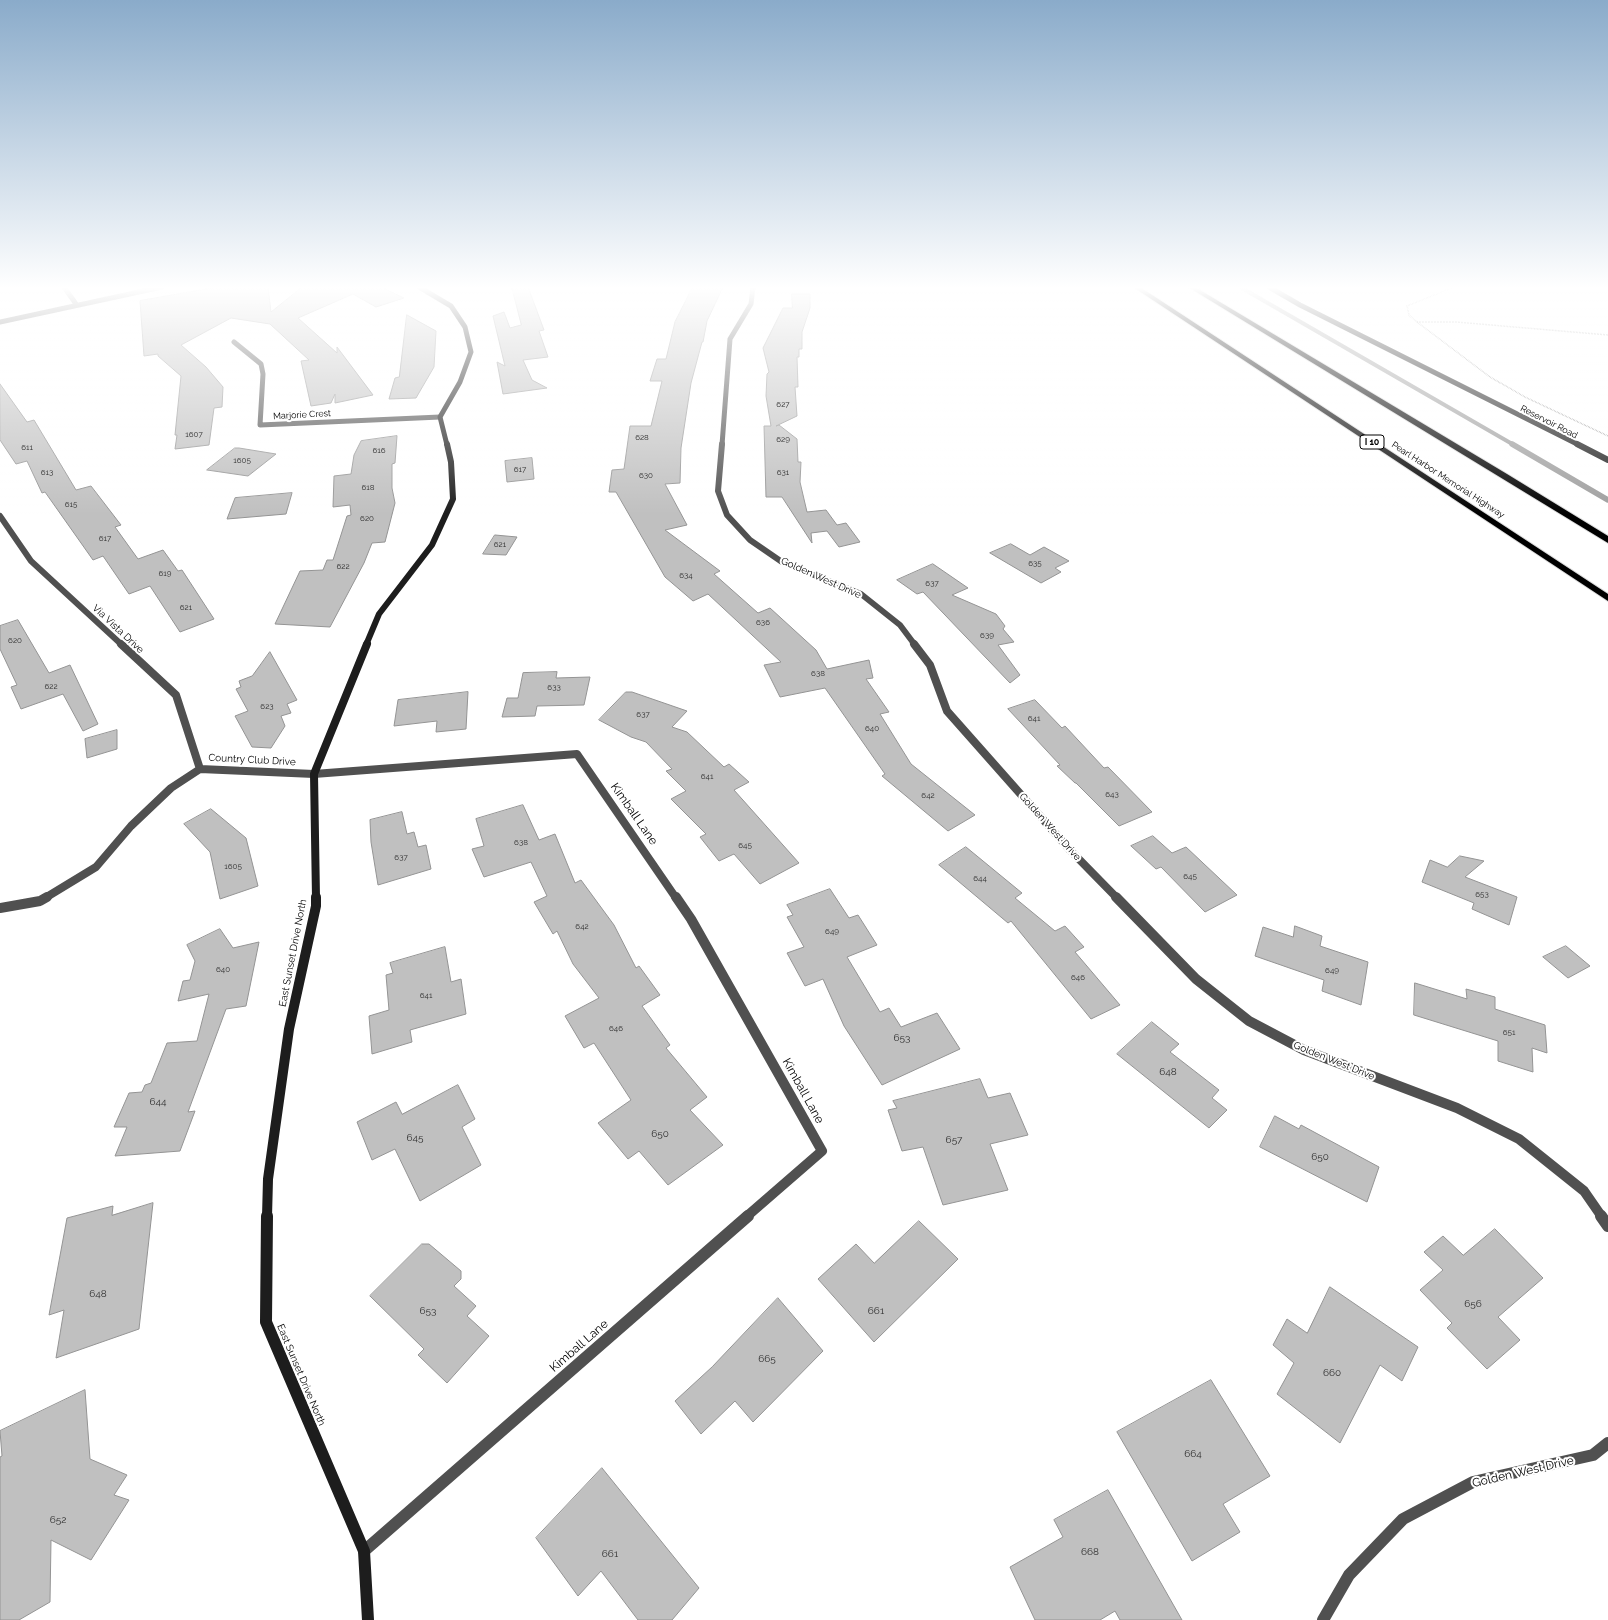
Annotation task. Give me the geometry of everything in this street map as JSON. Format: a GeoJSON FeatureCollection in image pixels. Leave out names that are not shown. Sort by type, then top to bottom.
{"type":"FeatureCollection","features":[{"type":"Feature","properties":{"kind":"highway","name":"Pearl Harbor Memorial Highway"},"geometry":{"type":"LineString","coordinates":[[1251,363],[1608,598]]}},
{"type":"Feature","properties":{"kind":"highway"},"geometry":{"type":"LineString","coordinates":[[1314,363],[1540,496],[1608,540]]}},
{"type":"Feature","properties":{"kind":"street","name":"Marjorie Crest"},"geometry":{"type":"LineString","coordinates":[[259,363],[263,374],[260,425],[440,417]]}},
{"type":"Feature","properties":{"kind":"street"},"geometry":{"type":"LineString","coordinates":[[440,417],[460,382],[467,363]]}},
{"type":"Feature","properties":{"kind":"street","name":"Golden West Drive"},"geometry":{"type":"LineString","coordinates":[[729,363],[718,491],[727,515],[750,540],[782,562],[860,594],[900,625],[930,665],[947,711],[1070,850],[1196,979],[1249,1021],[1304,1050],[1458,1108],[1519,1139],[1584,1191],[1608,1226]]}},
{"type":"Feature","properties":{"kind":"street","name":"Reservoir Road"},"geometry":{"type":"LineString","coordinates":[[1414,363],[1608,460]]}},
{"type":"Feature","properties":{"kind":"street","name":"East Sunset Drive North"},"geometry":{"type":"LineString","coordinates":[[368,1620],[364,1551],[266,1322],[268,1179],[289,1029],[316,906],[314,774],[379,614],[432,545],[453,499],[451,462],[440,417]]}},
{"type":"Feature","properties":{"kind":"street","name":"Via Vista Drive"},"geometry":{"type":"LineString","coordinates":[[0,516],[31,561],[176,695],[200,769]]}},
{"type":"Feature","properties":{"kind":"street","name":"Kimball Lane"},"geometry":{"type":"LineString","coordinates":[[314,774],[577,754],[691,919],[822,1151],[364,1551]]}},
{"type":"Feature","properties":{"kind":"street","name":"Country Club Drive"},"geometry":{"type":"LineString","coordinates":[[0,908],[40,901],[96,867],[142,815],[171,788],[200,769],[314,774]]}},
{"type":"Feature","properties":{"kind":"street","name":"Golden West Drive"},"geometry":{"type":"LineString","coordinates":[[1323,1620],[1349,1575],[1403,1519],[1473,1482],[1593,1455],[1608,1443]]}},
{"type":"Feature","properties":{"kind":"path"},"geometry":{"type":"LineString","coordinates":[[1471,363],[1490,377],[1525,397],[1608,436]]}},
{"type":"Feature","properties":{"kind":"building"},"geometry":{"type":"Polygon","coordinates":[[[166,363],[201,363],[223,387],[222,407],[214,408],[209,445],[175,449],[181,376],[166,363]]]}},
{"type":"Feature","properties":{"kind":"building"},"geometry":{"type":"Polygon","coordinates":[[[301,363],[349,363],[373,395],[335,403],[335,394],[331,403],[311,406],[301,363]]]}},
{"type":"Feature","properties":{"kind":"building"},"geometry":{"type":"Polygon","coordinates":[[[401,363],[434,363],[434,367],[416,398],[389,399],[395,378],[399,377],[401,363]]]}},
{"type":"Feature","properties":{"kind":"building"},"geometry":{"type":"Polygon","coordinates":[[[497,363],[505,366],[504,363],[524,363],[532,380],[547,388],[503,394],[497,363]]]}},
{"type":"Feature","properties":{"kind":"building"},"geometry":{"type":"Polygon","coordinates":[[[656,363],[696,363],[691,383],[681,448],[680,483],[665,484],[687,525],[665,530],[720,571],[714,574],[758,613],[770,608],[816,650],[827,669],[869,660],[873,678],[866,679],[889,712],[880,714],[911,764],[975,815],[948,831],[882,776],[885,774],[825,688],[780,697],[764,665],[781,662],[708,594],[693,601],[665,577],[616,492],[609,492],[612,470],[624,469],[630,426],[651,426],[662,381],[650,381],[656,363]]]}},
{"type":"Feature","properties":{"kind":"building"},"geometry":{"type":"Polygon","coordinates":[[[767,363],[797,363],[798,387],[795,387],[797,416],[776,426],[779,425],[797,439],[798,462],[801,462],[800,482],[807,512],[826,510],[837,525],[846,523],[860,542],[839,547],[827,531],[811,533],[812,543],[782,497],[766,497],[764,426],[771,426],[766,396],[767,374],[769,372],[767,363]]]}},
{"type":"Feature","properties":{"kind":"building"},"geometry":{"type":"Polygon","coordinates":[[[0,384],[27,422],[34,420],[76,490],[91,486],[121,525],[115,527],[138,559],[163,550],[178,571],[182,570],[214,619],[180,632],[150,586],[129,594],[103,556],[93,560],[45,492],[42,493],[27,461],[16,464],[0,440],[0,384]]]}},
{"type":"Feature","properties":{"kind":"building"},"geometry":{"type":"Polygon","coordinates":[[[397,436],[395,463],[392,464],[392,488],[395,503],[385,542],[372,543],[364,563],[330,627],[275,624],[300,571],[323,570],[327,560],[333,560],[347,516],[351,515],[350,505],[333,507],[334,476],[351,474],[354,455],[361,441],[397,436]]]}},
{"type":"Feature","properties":{"kind":"building"},"geometry":{"type":"Polygon","coordinates":[[[235,448],[276,454],[248,476],[207,470],[235,448]]]}},
{"type":"Feature","properties":{"kind":"building"},"geometry":{"type":"Polygon","coordinates":[[[532,458],[534,479],[507,482],[505,461],[532,458]]]}},
{"type":"Feature","properties":{"kind":"building"},"geometry":{"type":"Polygon","coordinates":[[[292,493],[286,514],[227,519],[235,498],[292,493]]]}},
{"type":"Feature","properties":{"kind":"building"},"geometry":{"type":"Polygon","coordinates":[[[495,535],[517,537],[506,555],[483,554],[495,535]]]}},
{"type":"Feature","properties":{"kind":"building"},"geometry":{"type":"Polygon","coordinates":[[[1011,544],[1030,555],[1044,547],[1069,561],[1055,568],[1061,572],[1041,583],[990,553],[1011,544]]]}},
{"type":"Feature","properties":{"kind":"building"},"geometry":{"type":"Polygon","coordinates":[[[933,564],[968,588],[952,595],[996,614],[1005,626],[1003,629],[1014,642],[998,645],[1020,675],[1010,683],[923,592],[917,594],[897,580],[933,564]]]}},
{"type":"Feature","properties":{"kind":"building"},"geometry":{"type":"Polygon","coordinates":[[[18,620],[49,673],[70,665],[98,724],[83,731],[63,694],[21,709],[11,687],[17,685],[0,649],[0,626],[18,620]]]}},
{"type":"Feature","properties":{"kind":"building"},"geometry":{"type":"Polygon","coordinates":[[[270,652],[297,700],[287,704],[291,713],[281,716],[285,726],[271,748],[252,747],[235,716],[248,711],[236,689],[241,687],[239,681],[252,676],[270,652]]]}},
{"type":"Feature","properties":{"kind":"building"},"geometry":{"type":"Polygon","coordinates":[[[557,672],[556,678],[590,677],[584,705],[537,706],[535,716],[502,717],[507,698],[518,698],[523,673],[557,672]]]}},
{"type":"Feature","properties":{"kind":"building"},"geometry":{"type":"Polygon","coordinates":[[[468,692],[466,729],[436,732],[437,721],[394,726],[398,700],[468,692]]]}},
{"type":"Feature","properties":{"kind":"building"},"geometry":{"type":"Polygon","coordinates":[[[626,692],[632,692],[687,711],[672,727],[687,732],[724,767],[729,764],[749,782],[734,790],[799,863],[760,884],[734,854],[719,861],[700,837],[706,834],[671,799],[686,791],[666,771],[672,769],[646,742],[631,737],[599,720],[626,692]]]}},
{"type":"Feature","properties":{"kind":"building"},"geometry":{"type":"Polygon","coordinates":[[[1035,700],[1062,728],[1065,726],[1104,768],[1108,767],[1152,812],[1119,826],[1057,766],[1060,765],[1008,709],[1035,700]]]}},
{"type":"Feature","properties":{"kind":"building"},"geometry":{"type":"Polygon","coordinates":[[[117,730],[117,749],[87,758],[85,739],[117,730]]]}},
{"type":"Feature","properties":{"kind":"building"},"geometry":{"type":"Polygon","coordinates":[[[523,805],[539,840],[555,834],[575,883],[581,880],[614,925],[636,968],[639,966],[660,995],[642,1006],[670,1045],[666,1048],[707,1097],[690,1110],[723,1145],[668,1185],[639,1151],[628,1159],[598,1123],[631,1100],[594,1043],[584,1048],[565,1016],[599,998],[573,964],[557,931],[553,934],[534,902],[547,896],[531,862],[484,877],[472,849],[484,846],[476,819],[523,805]]]}},
{"type":"Feature","properties":{"kind":"building"},"geometry":{"type":"Polygon","coordinates":[[[211,809],[246,838],[258,886],[220,899],[210,852],[184,824],[211,809]]]}},
{"type":"Feature","properties":{"kind":"building"},"geometry":{"type":"Polygon","coordinates":[[[402,812],[407,834],[414,832],[418,847],[426,845],[431,869],[378,885],[371,842],[370,820],[402,812]]]}},
{"type":"Feature","properties":{"kind":"building"},"geometry":{"type":"Polygon","coordinates":[[[1153,836],[1172,853],[1186,847],[1237,895],[1205,912],[1161,867],[1156,869],[1131,846],[1153,836]]]}},
{"type":"Feature","properties":{"kind":"building"},"geometry":{"type":"Polygon","coordinates":[[[966,847],[1022,893],[1015,898],[1055,931],[1065,926],[1084,947],[1075,952],[1120,1005],[1091,1019],[1011,921],[1008,923],[939,865],[966,847]]]}},
{"type":"Feature","properties":{"kind":"building"},"geometry":{"type":"Polygon","coordinates":[[[1460,856],[1484,861],[1465,877],[1517,897],[1509,925],[1472,909],[1474,903],[1422,882],[1430,860],[1447,867],[1460,856]]]}},
{"type":"Feature","properties":{"kind":"building"},"geometry":{"type":"Polygon","coordinates":[[[830,889],[849,918],[858,915],[877,945],[847,957],[880,1012],[889,1008],[901,1027],[937,1013],[960,1049],[882,1085],[844,1026],[823,979],[805,986],[787,953],[804,947],[787,917],[793,915],[787,905],[830,889]]]}},
{"type":"Feature","properties":{"kind":"building"},"geometry":{"type":"Polygon","coordinates":[[[1295,926],[1322,936],[1320,946],[1368,962],[1361,1005],[1322,991],[1324,980],[1255,956],[1263,927],[1293,937],[1295,926]]]}},
{"type":"Feature","properties":{"kind":"building"},"geometry":{"type":"Polygon","coordinates":[[[220,929],[233,948],[259,942],[246,1006],[226,1009],[188,1112],[195,1111],[180,1151],[115,1156],[127,1127],[114,1127],[129,1093],[142,1092],[145,1085],[151,1083],[167,1043],[197,1041],[209,994],[178,1001],[183,981],[190,980],[195,961],[187,945],[220,929]]]}},
{"type":"Feature","properties":{"kind":"building"},"geometry":{"type":"Polygon","coordinates":[[[1566,946],[1590,966],[1568,978],[1543,957],[1566,946]]]}},
{"type":"Feature","properties":{"kind":"building"},"geometry":{"type":"Polygon","coordinates":[[[445,947],[451,982],[461,979],[466,1014],[410,1030],[412,1042],[372,1054],[369,1016],[389,1010],[386,975],[393,973],[390,963],[445,947]]]}},
{"type":"Feature","properties":{"kind":"building"},"geometry":{"type":"Polygon","coordinates":[[[1415,983],[1467,999],[1466,989],[1495,997],[1495,1009],[1545,1025],[1547,1053],[1532,1048],[1533,1072],[1498,1061],[1498,1041],[1414,1015],[1415,983]]]}},
{"type":"Feature","properties":{"kind":"building"},"geometry":{"type":"Polygon","coordinates":[[[1152,1022],[1179,1044],[1170,1052],[1219,1090],[1212,1098],[1227,1110],[1209,1128],[1117,1054],[1152,1022]]]}},
{"type":"Feature","properties":{"kind":"building"},"geometry":{"type":"Polygon","coordinates":[[[980,1079],[988,1098],[1010,1093],[1028,1135],[990,1144],[1008,1190],[943,1205],[923,1147],[902,1151],[888,1110],[897,1108],[893,1101],[980,1079]]]}},
{"type":"Feature","properties":{"kind":"building"},"geometry":{"type":"Polygon","coordinates":[[[458,1085],[475,1119],[462,1127],[481,1165],[420,1201],[395,1149],[372,1160],[357,1122],[396,1102],[402,1114],[458,1085]]]}},
{"type":"Feature","properties":{"kind":"building"},"geometry":{"type":"Polygon","coordinates":[[[1275,1116],[1299,1129],[1301,1125],[1379,1167],[1367,1202],[1260,1147],[1275,1116]]]}},
{"type":"Feature","properties":{"kind":"building"},"geometry":{"type":"Polygon","coordinates":[[[153,1203],[139,1329],[56,1358],[64,1310],[49,1315],[67,1218],[113,1206],[112,1215],[153,1203]]]}},
{"type":"Feature","properties":{"kind":"building"},"geometry":{"type":"Polygon","coordinates":[[[919,1221],[958,1259],[874,1342],[818,1279],[856,1244],[874,1263],[919,1221]]]}},
{"type":"Feature","properties":{"kind":"building"},"geometry":{"type":"Polygon","coordinates":[[[1495,1229],[1543,1278],[1498,1317],[1520,1340],[1487,1369],[1447,1328],[1452,1323],[1420,1290],[1443,1270],[1424,1252],[1443,1236],[1463,1255],[1495,1229]]]}},
{"type":"Feature","properties":{"kind":"building"},"geometry":{"type":"Polygon","coordinates":[[[422,1244],[429,1244],[461,1271],[461,1279],[454,1286],[476,1306],[467,1316],[489,1336],[447,1383],[418,1355],[424,1349],[370,1296],[422,1244]]]}},
{"type":"Feature","properties":{"kind":"building"},"geometry":{"type":"Polygon","coordinates":[[[1330,1287],[1418,1347],[1402,1381],[1380,1365],[1340,1443],[1277,1394],[1294,1363],[1273,1345],[1287,1319],[1307,1333],[1330,1287]]]}},
{"type":"Feature","properties":{"kind":"building"},"geometry":{"type":"Polygon","coordinates":[[[778,1298],[823,1351],[753,1422],[735,1401],[701,1434],[675,1401],[712,1367],[778,1298]]]}},
{"type":"Feature","properties":{"kind":"building"},"geometry":{"type":"Polygon","coordinates":[[[1211,1380],[1270,1476],[1223,1504],[1240,1532],[1192,1561],[1117,1432],[1211,1380]]]}},
{"type":"Feature","properties":{"kind":"building"},"geometry":{"type":"Polygon","coordinates":[[[85,1390],[90,1459],[127,1475],[114,1495],[129,1500],[91,1560],[51,1540],[50,1602],[19,1620],[0,1620],[0,1457],[2,1456],[0,1431],[85,1390]]]}},
{"type":"Feature","properties":{"kind":"building"},"geometry":{"type":"Polygon","coordinates":[[[602,1468],[699,1588],[672,1620],[638,1620],[601,1571],[578,1596],[536,1538],[602,1468]]]}},
{"type":"Feature","properties":{"kind":"building"},"geometry":{"type":"Polygon","coordinates":[[[1108,1490],[1182,1620],[1120,1620],[1115,1611],[1100,1620],[1035,1620],[1010,1567],[1063,1537],[1054,1520],[1108,1490]]]}},
{"type":"Feature","properties":{"kind":"waterway"},"geometry":{"type":"LineString","coordinates":[[1371,363],[1514,445]]}},
{"type":"Feature","properties":{"kind":"waterway"},"geometry":{"type":"LineString","coordinates":[[1512,444],[1608,500]]}}]}
